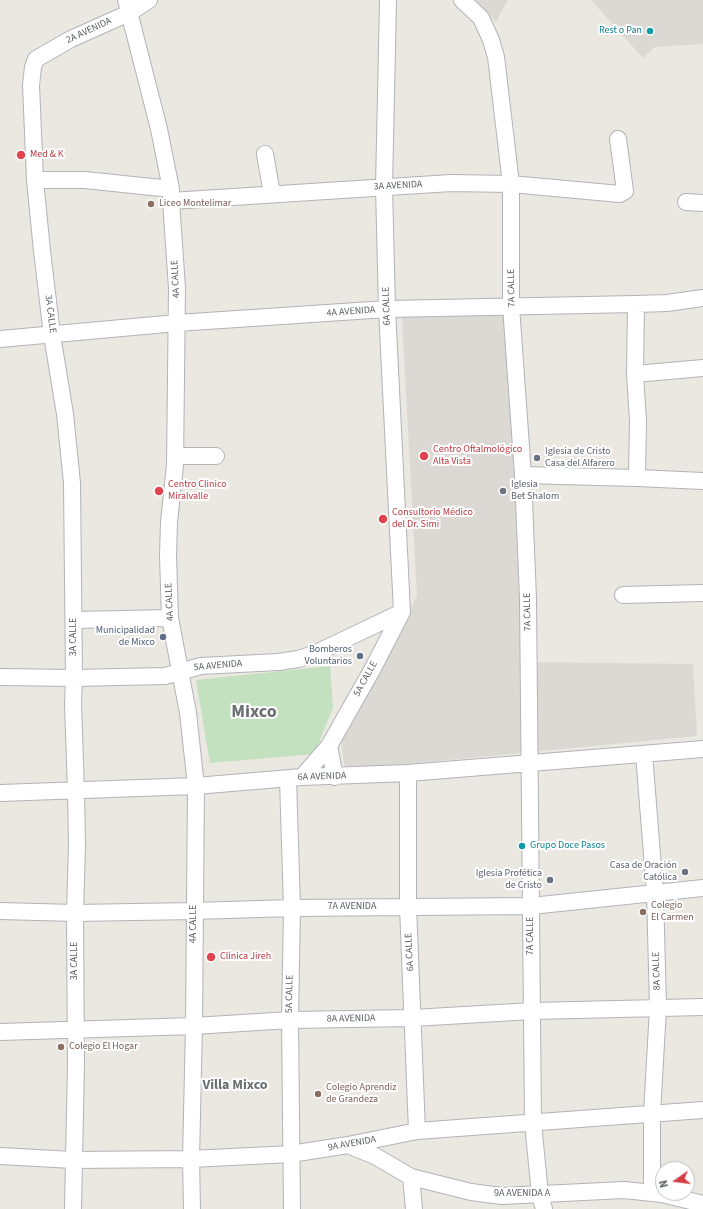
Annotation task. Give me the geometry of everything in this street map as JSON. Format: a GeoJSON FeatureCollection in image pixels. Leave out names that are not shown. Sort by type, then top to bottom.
{"type":"FeatureCollection","features":[{"type":"Feature","properties":{"kind":"street","name":"2A AVENIDA"},"geometry":{"type":"LineString","coordinates":[[33,67],[36,59],[128,6],[149,0]]}},
{"type":"Feature","properties":{"kind":"street","name":"6A CALLE"},"geometry":{"type":"LineString","coordinates":[[388,0],[384,187],[387,309],[402,612]]}},
{"type":"Feature","properties":{"kind":"street","name":"7A CALLE"},"geometry":{"type":"LineString","coordinates":[[462,0],[481,18],[491,40],[496,58],[510,184],[511,306],[523,475],[528,599],[533,1123],[542,1202]]}},
{"type":"Feature","properties":{"kind":"street","name":"4A CALLE"},"geometry":{"type":"LineString","coordinates":[[128,6],[159,129],[171,195],[178,288],[176,456],[169,522],[168,556],[170,618],[188,713],[196,786],[194,1026],[191,1159],[192,1209]]}},
{"type":"Feature","properties":{"kind":"street","name":"3A CALLE"},"geometry":{"type":"LineString","coordinates":[[33,67],[31,85],[35,180],[52,335],[65,414],[72,483],[74,620],[73,704],[76,792],[76,1029],[73,1209]]}},
{"type":"Feature","properties":{"kind":"street","name":"3A AVENIDA"},"geometry":{"type":"LineString","coordinates":[[35,180],[85,180],[171,195],[272,194],[451,183],[510,184],[620,194],[625,191],[618,139]]}},
{"type":"Feature","properties":{"kind":"street"},"geometry":{"type":"LineString","coordinates":[[265,154],[272,194]]}},
{"type":"Feature","properties":{"kind":"street"},"geometry":{"type":"LineString","coordinates":[[686,202],[703,203]]}},
{"type":"Feature","properties":{"kind":"street","name":"4A AVENIDA"},"geometry":{"type":"LineString","coordinates":[[0,339],[177,323],[387,309],[667,303],[703,298]]}},
{"type":"Feature","properties":{"kind":"street"},"geometry":{"type":"LineString","coordinates":[[636,304],[635,374],[638,421],[637,478]]}},
{"type":"Feature","properties":{"kind":"street"},"geometry":{"type":"LineString","coordinates":[[635,374],[703,368]]}},
{"type":"Feature","properties":{"kind":"street"},"geometry":{"type":"LineString","coordinates":[[176,456],[216,456]]}},
{"type":"Feature","properties":{"kind":"street"},"geometry":{"type":"LineString","coordinates":[[523,475],[703,481]]}},
{"type":"Feature","properties":{"kind":"street"},"geometry":{"type":"LineString","coordinates":[[623,595],[703,593]]}},
{"type":"Feature","properties":{"kind":"street","name":"5A AVENIDA"},"geometry":{"type":"LineString","coordinates":[[0,677],[74,678],[165,676],[201,666],[278,662],[298,659],[314,654],[402,612]]}},
{"type":"Feature","properties":{"kind":"street","name":"5A CALLE"},"geometry":{"type":"LineString","coordinates":[[292,1209],[290,1020],[295,778],[329,746],[372,670],[402,612]]}},
{"type":"Feature","properties":{"kind":"street"},"geometry":{"type":"LineString","coordinates":[[74,620],[170,618]]}},
{"type":"Feature","properties":{"kind":"street"},"geometry":{"type":"LineString","coordinates":[[329,746],[335,777]]}},
{"type":"Feature","properties":{"kind":"street","name":"6A AVENIDA"},"geometry":{"type":"LineString","coordinates":[[0,793],[76,792],[196,786],[295,778],[408,773],[703,749]]}},
{"type":"Feature","properties":{"kind":"street","name":"8A CALLE"},"geometry":{"type":"LineString","coordinates":[[644,754],[655,892],[658,1008],[652,1114],[652,1188]]}},
{"type":"Feature","properties":{"kind":"street","name":"6A CALLE"},"geometry":{"type":"LineString","coordinates":[[408,773],[408,907],[417,1131]]}},
{"type":"Feature","properties":{"kind":"street","name":"7A AVENIDA"},"geometry":{"type":"LineString","coordinates":[[0,910],[75,913],[292,908],[531,906],[703,888]]}},
{"type":"Feature","properties":{"kind":"street","name":"8A AVENIDA"},"geometry":{"type":"LineString","coordinates":[[0,1032],[194,1026],[290,1020],[413,1018],[532,1011],[703,1007]]}},
{"type":"Feature","properties":{"kind":"street","name":"9A AVENIDA"},"geometry":{"type":"LineString","coordinates":[[0,1156],[73,1160],[191,1159],[291,1154],[348,1145],[417,1131],[703,1110]]}},
{"type":"Feature","properties":{"kind":"street","name":"9A AVENIDA A"},"geometry":{"type":"LineString","coordinates":[[348,1145],[375,1156],[411,1176],[471,1192],[542,1202],[624,1190],[662,1194],[703,1204]]}},
{"type":"Feature","properties":{"kind":"street"},"geometry":{"type":"LineString","coordinates":[[411,1176],[414,1209]]}},
{"type":"Feature","properties":{"kind":"shaded area"},"geometry":{"type":"Polygon","coordinates":[[[475,0],[508,0],[496,22],[475,0]]]}},
{"type":"Feature","properties":{"kind":"shaded area","name":"Rest o Pan"},"geometry":{"type":"Polygon","coordinates":[[[591,0],[703,0],[703,44],[655,47],[643,58],[591,0]]]}},
{"type":"Feature","properties":{"kind":"shaded area"},"geometry":{"type":"Polygon","coordinates":[[[506,298],[524,662],[693,664],[697,736],[345,770],[341,741],[417,596],[401,301],[506,298]]]}},
{"type":"Feature","properties":{"kind":"green space"},"geometry":{"type":"Polygon","coordinates":[[[330,666],[333,708],[314,754],[210,763],[196,680],[330,666]]]}},
{"type":"Feature","properties":{"kind":"place","name":"Rest o Pan"},"geometry":{"type":"Point","coordinates":[650,31]}},
{"type":"Feature","properties":{"kind":"place","name":"Med & K"},"geometry":{"type":"Point","coordinates":[21,155]}},
{"type":"Feature","properties":{"kind":"place","name":"Liceo Montelimar"},"geometry":{"type":"Point","coordinates":[151,204]}},
{"type":"Feature","properties":{"kind":"place","name":"Centro Oftalmológico Alta Vista"},"geometry":{"type":"Point","coordinates":[424,456]}},
{"type":"Feature","properties":{"kind":"place","name":"Iglesia de Cristo Casa del Alfarero"},"geometry":{"type":"Point","coordinates":[537,458]}},
{"type":"Feature","properties":{"kind":"place","name":"Centro Clinico Miralvalle"},"geometry":{"type":"Point","coordinates":[159,491]}},
{"type":"Feature","properties":{"kind":"place","name":"Iglesia Bet Shalom"},"geometry":{"type":"Point","coordinates":[503,491]}},
{"type":"Feature","properties":{"kind":"place","name":"Consultorio Médico del Dr. Simi"},"geometry":{"type":"Point","coordinates":[383,519]}},
{"type":"Feature","properties":{"kind":"place","name":"Municipalidad de Mixco"},"geometry":{"type":"Point","coordinates":[163,637]}},
{"type":"Feature","properties":{"kind":"place","name":"Bomberos Voluntarios"},"geometry":{"type":"Point","coordinates":[360,656]}},
{"type":"Feature","properties":{"kind":"place","name":"Grupo Doce Pasos"},"geometry":{"type":"Point","coordinates":[522,846]}},
{"type":"Feature","properties":{"kind":"place","name":"Casa de Oración Católica"},"geometry":{"type":"Point","coordinates":[685,872]}},
{"type":"Feature","properties":{"kind":"place","name":"Iglesia Profética de Cristo"},"geometry":{"type":"Point","coordinates":[550,880]}},
{"type":"Feature","properties":{"kind":"place","name":"Colegio El Carmen"},"geometry":{"type":"Point","coordinates":[643,912]}},
{"type":"Feature","properties":{"kind":"place","name":"Clínica Jireh"},"geometry":{"type":"Point","coordinates":[211,957]}},
{"type":"Feature","properties":{"kind":"place","name":"Colegio El Hogar"},"geometry":{"type":"Point","coordinates":[61,1047]}},
{"type":"Feature","properties":{"kind":"place","name":"Colegio Aprendiz de Grandeza"},"geometry":{"type":"Point","coordinates":[318,1094]}},
{"type":"Feature","properties":{"kind":"district","name":"Mixco"},"geometry":{"type":"Point","coordinates":[254,713]}},
{"type":"Feature","properties":{"kind":"district","name":"Villa Mixco"},"geometry":{"type":"Point","coordinates":[235,1086]}}]}
